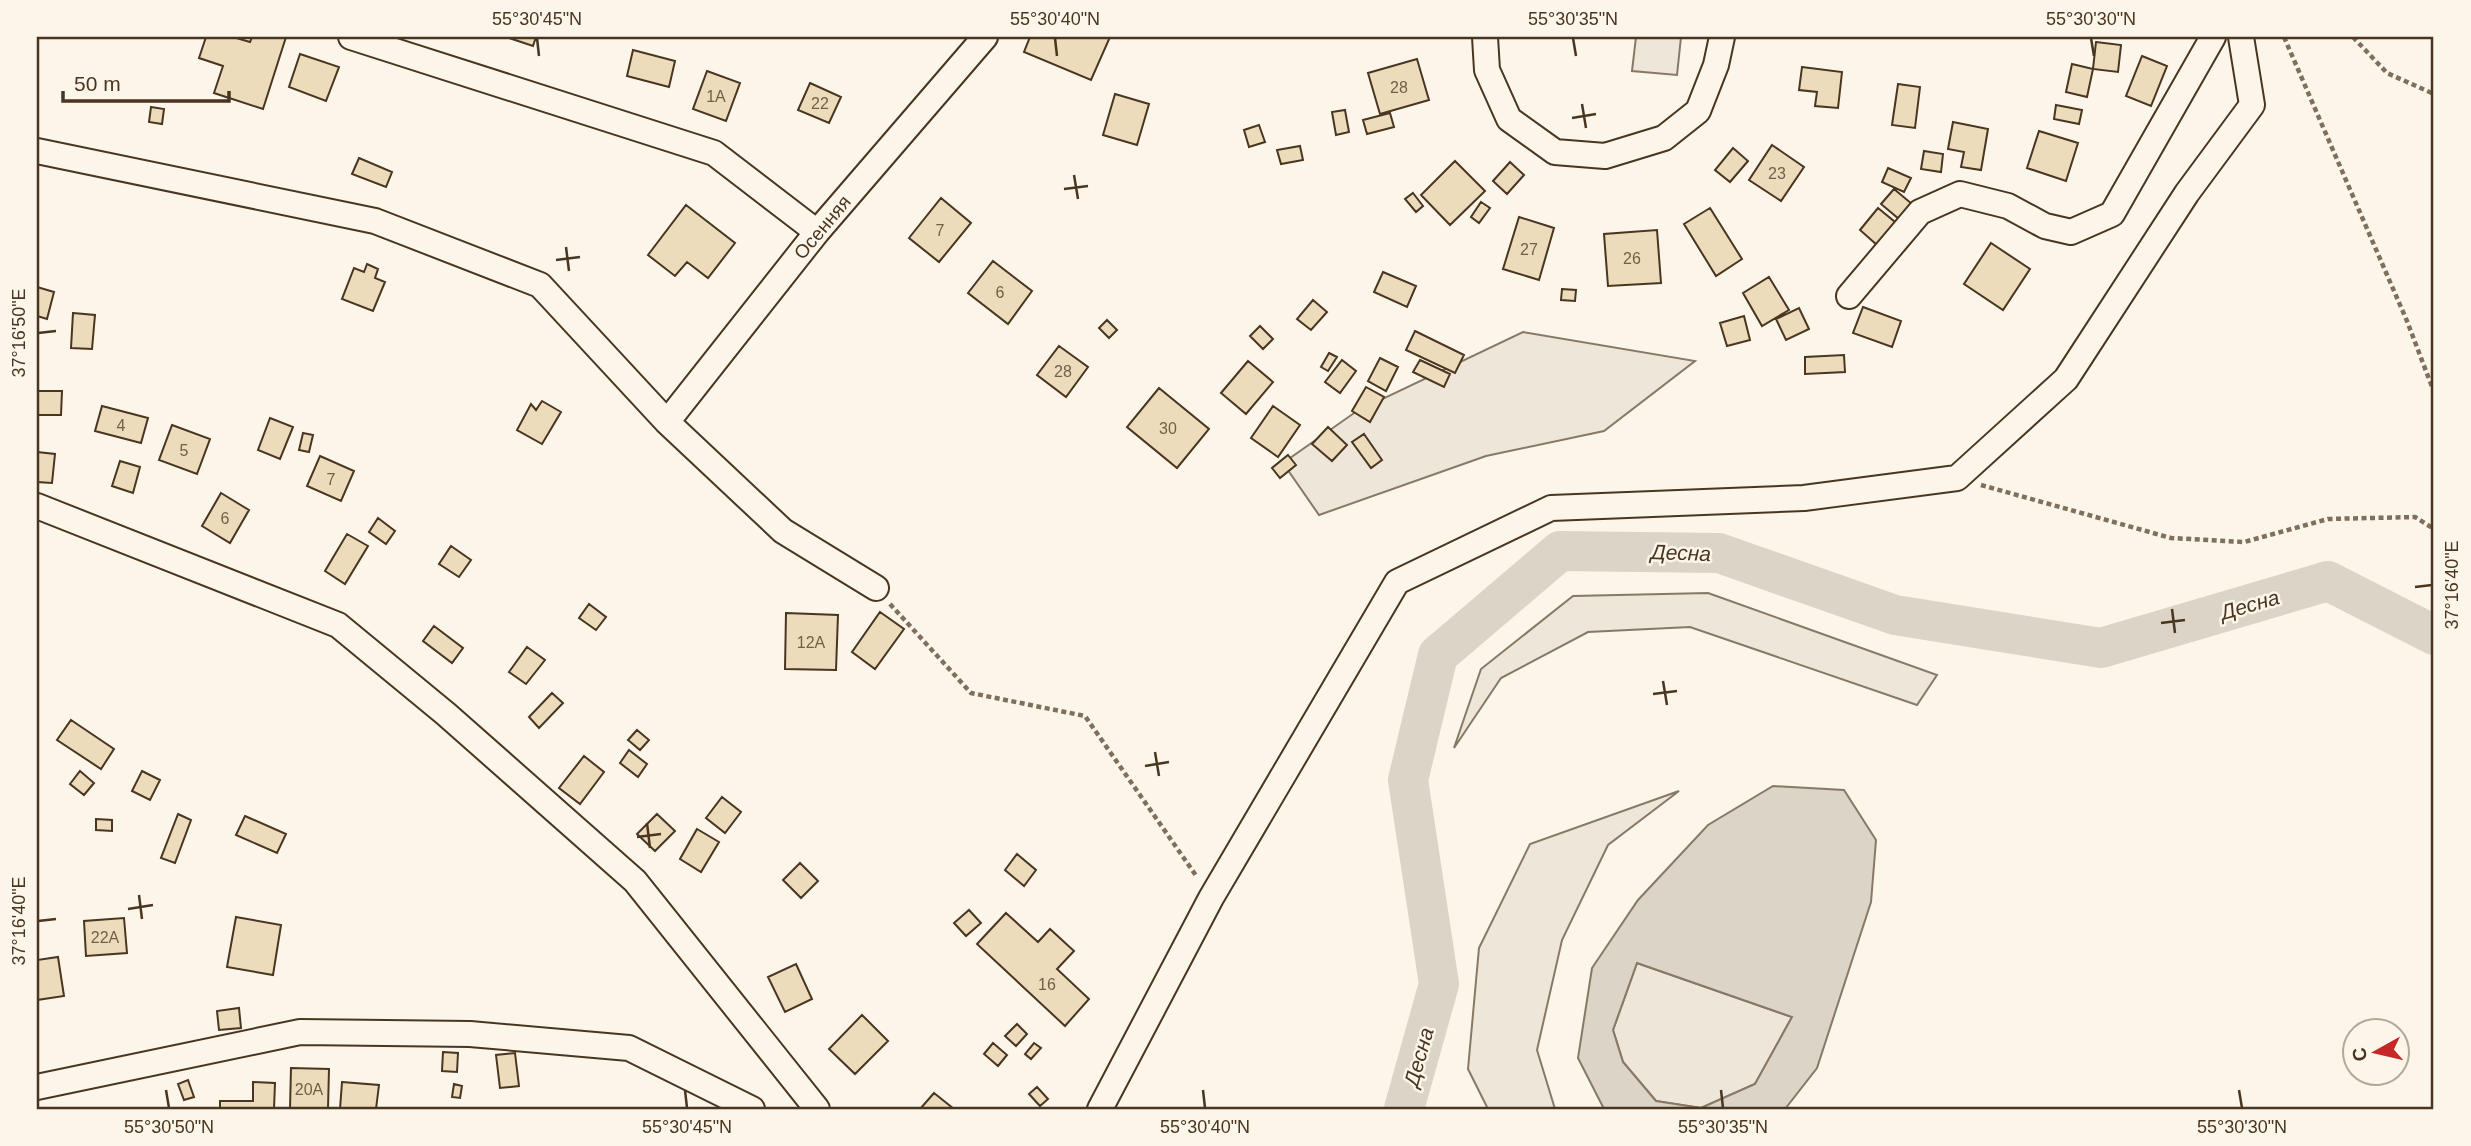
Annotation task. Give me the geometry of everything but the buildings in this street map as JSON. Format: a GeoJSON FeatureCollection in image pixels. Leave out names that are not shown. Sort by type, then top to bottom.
{"type":"FeatureCollection","features":[{"type":"Feature","properties":{"kind":"street"},"geometry":{"type":"LineString","coordinates":[[351,37],[714,153],[817,232]]}},
{"type":"Feature","properties":{"kind":"street","name":"Осенняя"},"geometry":{"type":"LineString","coordinates":[[667,422],[817,232],[985,37]]}},
{"type":"Feature","properties":{"kind":"street"},"geometry":{"type":"LineString","coordinates":[[1485,37],[1487,70],[1509,119],[1555,152],[1605,156],[1664,138],[1698,111],[1716,65],[1722,37]]}},
{"type":"Feature","properties":{"kind":"street"},"geometry":{"type":"LineString","coordinates":[[1849,296],[1920,212],[1960,194],[2008,206],[2045,226],[2071,232],[2112,214],[2213,37]]}},
{"type":"Feature","properties":{"kind":"street"},"geometry":{"type":"LineString","coordinates":[[1100,1109],[1211,898],[1397,582],[1551,508],[1804,498],[1957,478],[2066,379],[2187,193],[2252,105],[2241,37]]}},
{"type":"Feature","properties":{"kind":"street"},"geometry":{"type":"LineString","coordinates":[[37,151],[375,221],[540,285],[667,422],[783,531],[876,588]]}},
{"type":"Feature","properties":{"kind":"street"},"geometry":{"type":"LineString","coordinates":[[37,506],[338,625],[446,714],[635,881],[817,1109]]}},
{"type":"Feature","properties":{"kind":"street"},"geometry":{"type":"LineString","coordinates":[[37,1087],[300,1032],[470,1034],[629,1048],[752,1109]]}},
{"type":"Feature","properties":{"kind":"path"},"geometry":{"type":"LineString","coordinates":[[2284,37],[2407,321],[2434,392]]}},
{"type":"Feature","properties":{"kind":"path"},"geometry":{"type":"LineString","coordinates":[[2353,37],[2387,73],[2434,94]]}},
{"type":"Feature","properties":{"kind":"path"},"geometry":{"type":"LineString","coordinates":[[1957,478],[2171,538],[2244,542],[2328,519],[2416,517],[2434,529]]}},
{"type":"Feature","properties":{"kind":"path"},"geometry":{"type":"LineString","coordinates":[[876,588],[971,693],[1085,716],[1211,898]]}},
{"type":"Feature","properties":{"kind":"shaded area"},"geometry":{"type":"Polygon","coordinates":[[[1636,37],[1681,37],[1677,75],[1632,71],[1636,37]]]}},
{"type":"Feature","properties":{"kind":"shaded area"},"geometry":{"type":"Polygon","coordinates":[[[1523,332],[1695,361],[1604,431],[1486,456],[1319,515],[1283,463],[1357,411],[1523,332]]]}},
{"type":"Feature","properties":{"kind":"shaded area"},"geometry":{"type":"Polygon","coordinates":[[[1708,593],[1937,675],[1917,705],[1690,627],[1588,632],[1501,678],[1454,748],[1481,669],[1573,596],[1708,593]]]}},
{"type":"Feature","properties":{"kind":"shaded area"},"geometry":{"type":"Polygon","coordinates":[[[1773,786],[1844,790],[1876,840],[1871,902],[1817,1068],[1785,1109],[1604,1109],[1578,1058],[1592,968],[1638,900],[1708,825],[1773,786]],[[1637,963],[1613,1030],[1623,1062],[1656,1101],[1701,1108],[1755,1084],[1792,1017],[1637,963]]]}},
{"type":"Feature","properties":{"kind":"shaded area"},"geometry":{"type":"Polygon","coordinates":[[[1679,791],[1608,845],[1562,940],[1537,1050],[1555,1109],[1488,1109],[1468,1069],[1479,948],[1530,844],[1679,791]]]}},
{"type":"Feature","properties":{"kind":"shaded area"},"geometry":{"type":"Polygon","coordinates":[[[1637,963],[1792,1017],[1755,1084],[1701,1108],[1656,1101],[1623,1062],[1613,1030],[1637,963]]]}},
{"type":"Feature","properties":{"kind":"waterway","name":"Десна"},"geometry":{"type":"LineString","coordinates":[[1404,1109],[1439,984],[1408,780],[1438,655],[1560,551],[1719,553],[1895,615],[2101,648],[2328,581],[2434,635]]}}]}
